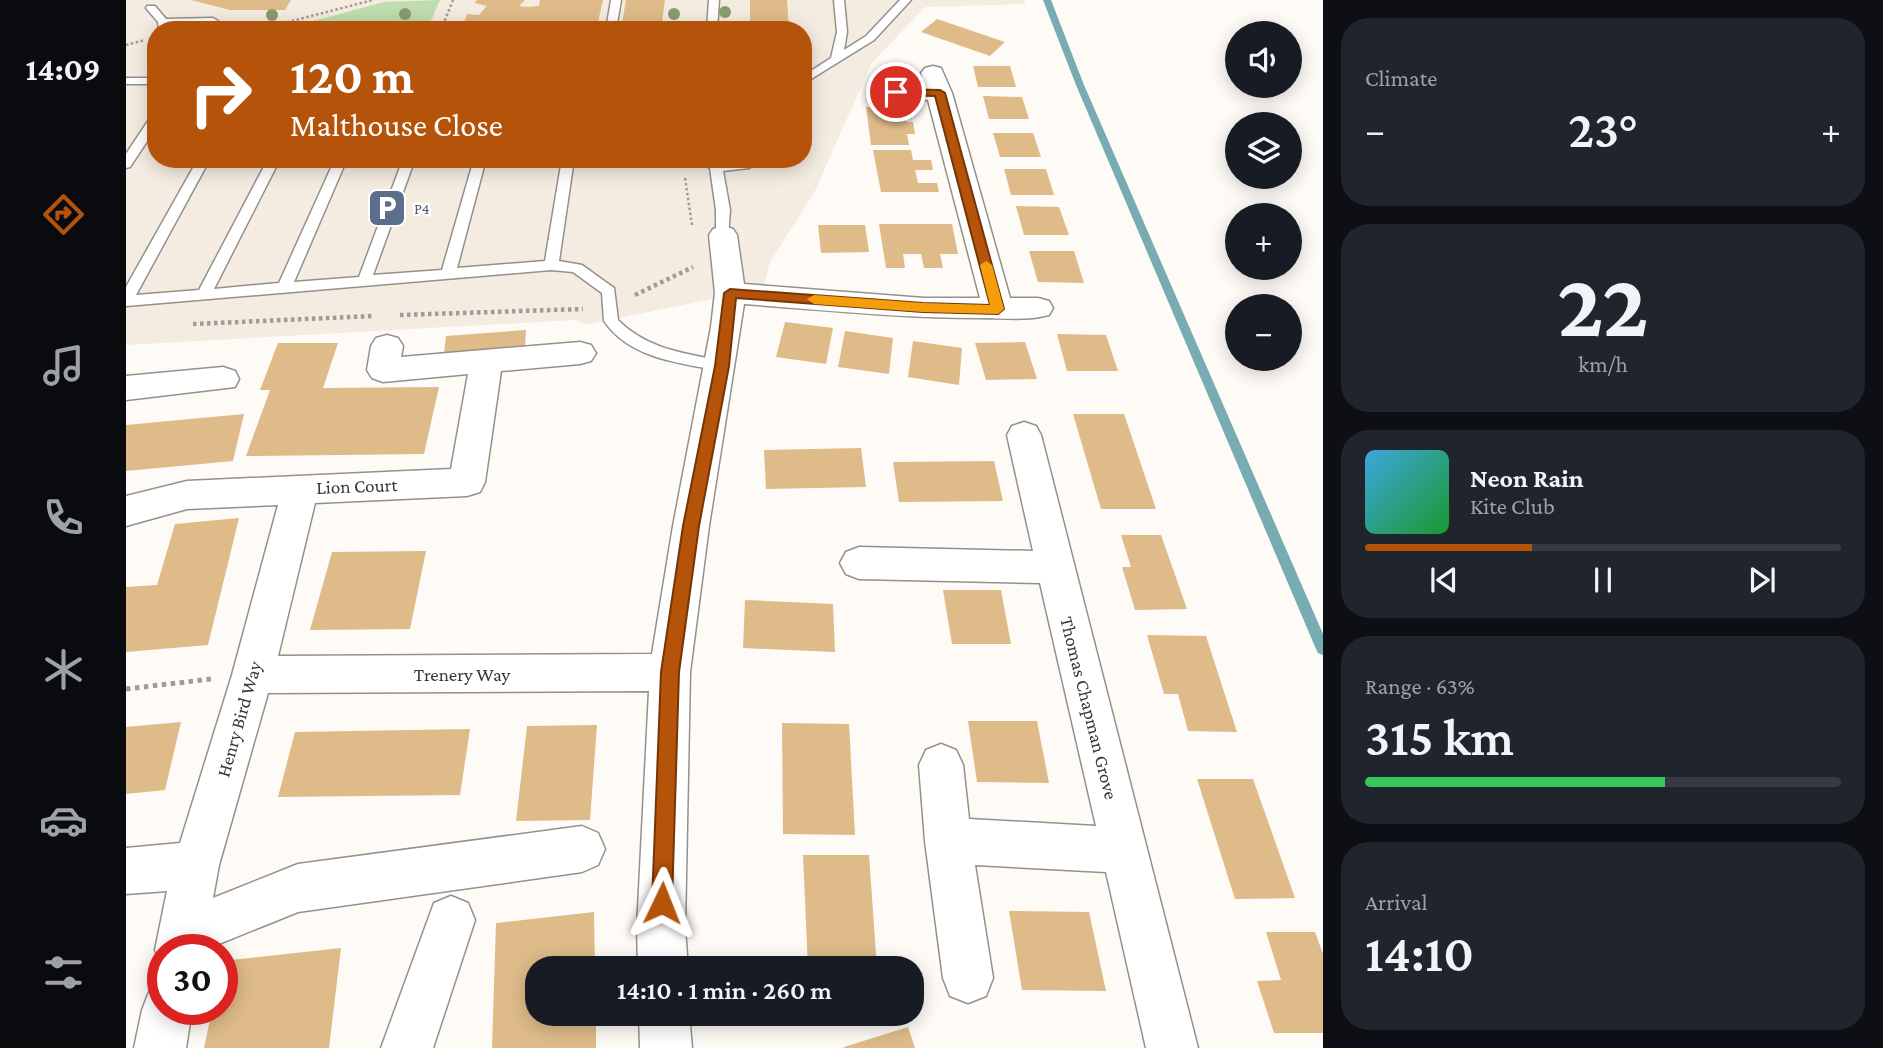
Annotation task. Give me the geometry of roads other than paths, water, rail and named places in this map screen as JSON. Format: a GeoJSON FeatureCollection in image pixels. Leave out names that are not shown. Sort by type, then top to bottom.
{"type":"FeatureCollection","features":[{"type":"Feature","properties":{"kind":"street"},"geometry":{"type":"LineString","coordinates":[[896,92],[937,83],[998,309]]}},
{"type":"Feature","properties":{"kind":"street"},"geometry":{"type":"LineString","coordinates":[[662,956],[661,928],[670,672],[691,526],[722,366],[730,293],[723,234]]}},
{"type":"Feature","properties":{"kind":"street"},"geometry":{"type":"LineString","coordinates":[[730,293],[923,308],[1038,308]]}},
{"type":"Feature","properties":{"kind":"street"},"geometry":{"type":"LineString","coordinates":[[384,326],[383,370],[580,353]]}},
{"type":"Feature","properties":{"kind":"street","name":"Lion Court"},"geometry":{"type":"LineString","coordinates":[[126,511],[187,495],[467,482],[486,362]]}},
{"type":"Feature","properties":{"kind":"street"},"geometry":{"type":"LineString","coordinates":[[126,388],[223,379]]}},
{"type":"Feature","properties":{"kind":"street","name":"Thomas Chapman Grove"},"geometry":{"type":"LineString","coordinates":[[1024,435],[1171,1048]]}},
{"type":"Feature","properties":{"kind":"street","name":"Henry Bird Way"},"geometry":{"type":"LineString","coordinates":[[183,934],[196,865],[253,675],[300,489]]}},
{"type":"Feature","properties":{"kind":"street"},"geometry":{"type":"LineString","coordinates":[[859,563],[1055,566]]}},
{"type":"Feature","properties":{"kind":"street","name":"Trenery Way"},"geometry":{"type":"LineString","coordinates":[[253,675],[670,672]]}},
{"type":"Feature","properties":{"kind":"street"},"geometry":{"type":"LineString","coordinates":[[942,765],[948,841],[968,978]]}},
{"type":"Feature","properties":{"kind":"street"},"geometry":{"type":"LineString","coordinates":[[948,841],[1124,850]]}},
{"type":"Feature","properties":{"kind":"street"},"geometry":{"type":"LineString","coordinates":[[200,934],[298,888],[582,849]]}},
{"type":"Feature","properties":{"kind":"street"},"geometry":{"type":"LineString","coordinates":[[126,871],[196,865]]}},
{"type":"Feature","properties":{"kind":"street"},"geometry":{"type":"LineString","coordinates":[[407,1048],[451,920]]}},
{"type":"Feature","properties":{"kind":"street"},"geometry":{"type":"LineString","coordinates":[[160,1048],[164,1025]]}},
{"type":"Feature","properties":{"kind":"street"},"geometry":{"type":"LineString","coordinates":[[665,1026],[666,1048]]}},
{"type":"Feature","properties":{"kind":"lane"},"geometry":{"type":"LineString","coordinates":[[612,21],[616,0]]}},
{"type":"Feature","properties":{"kind":"lane"},"geometry":{"type":"LineString","coordinates":[[713,21],[714,0]]}},
{"type":"Feature","properties":{"kind":"lane"},"geometry":{"type":"LineString","coordinates":[[836,60],[842,32],[839,0]]}},
{"type":"Feature","properties":{"kind":"lane"},"geometry":{"type":"LineString","coordinates":[[812,75],[870,38],[906,0]]}},
{"type":"Feature","properties":{"kind":"lane"},"geometry":{"type":"LineString","coordinates":[[151,8],[160,21]]}},
{"type":"Feature","properties":{"kind":"lane"},"geometry":{"type":"LineString","coordinates":[[126,81],[147,81]]}},
{"type":"Feature","properties":{"kind":"lane"},"geometry":{"type":"LineString","coordinates":[[126,164],[147,132]]}},
{"type":"Feature","properties":{"kind":"lane"},"geometry":{"type":"LineString","coordinates":[[126,300],[199,168]]}},
{"type":"Feature","properties":{"kind":"lane"},"geometry":{"type":"LineString","coordinates":[[204,295],[269,168]]}},
{"type":"Feature","properties":{"kind":"lane"},"geometry":{"type":"LineString","coordinates":[[284,288],[337,168]]}},
{"type":"Feature","properties":{"kind":"lane"},"geometry":{"type":"LineString","coordinates":[[364,282],[406,168]]}},
{"type":"Feature","properties":{"kind":"lane"},"geometry":{"type":"LineString","coordinates":[[447,275],[478,168]]}},
{"type":"Feature","properties":{"kind":"lane"},"geometry":{"type":"LineString","coordinates":[[551,265],[567,168]]}},
{"type":"Feature","properties":{"kind":"lane"},"geometry":{"type":"LineString","coordinates":[[716,168],[723,210],[723,234]]}},
{"type":"Feature","properties":{"kind":"lane"},"geometry":{"type":"LineString","coordinates":[[126,300],[551,265],[578,268],[609,291],[608,308],[611,321],[633,343],[650,351],[722,366]]}},
{"type":"Feature","properties":{"kind":"waterway"},"geometry":{"type":"LineString","coordinates":[[1047,0],[1080,85],[1323,649]]}},
{"type":"Feature","properties":{"kind":"place","name":"P4"},"geometry":{"type":"Point","coordinates":[387,208]}}]}
